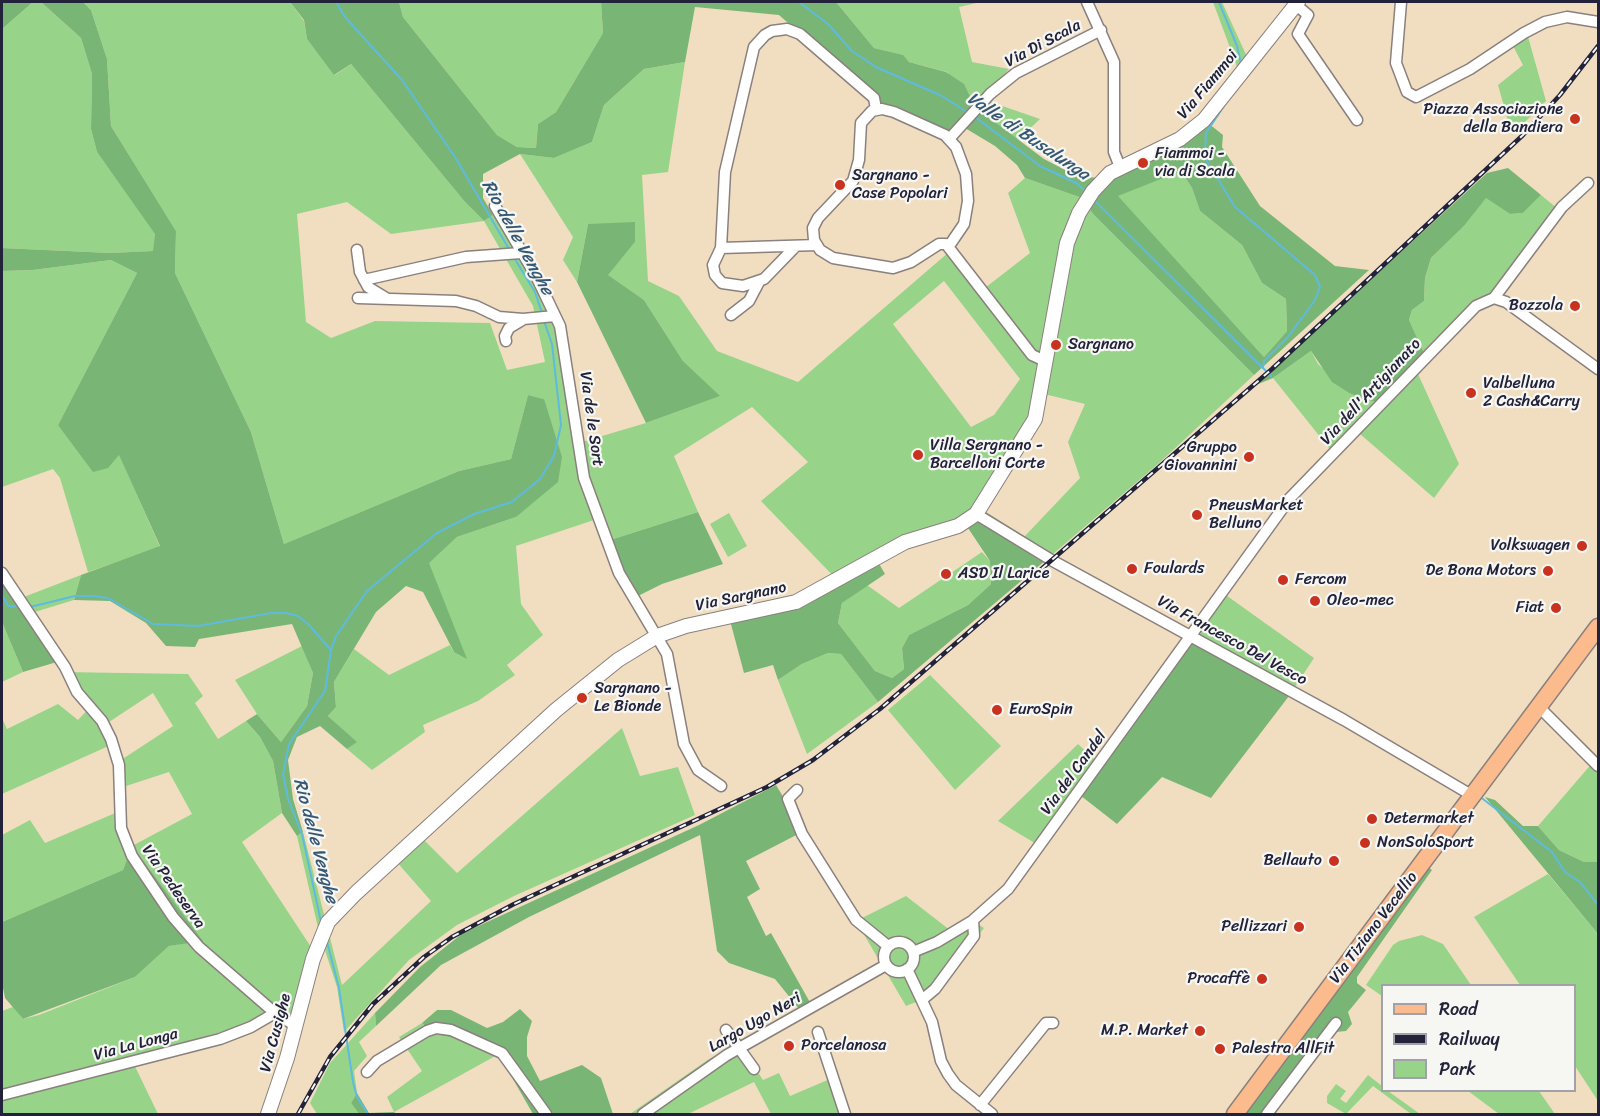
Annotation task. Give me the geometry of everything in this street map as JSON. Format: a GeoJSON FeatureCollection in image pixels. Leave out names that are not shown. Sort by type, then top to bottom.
{"type":"FeatureCollection","features":[{"type":"Feature","properties":{"kind":"main road","name":"Via Tiziano Vecellio"},"geometry":{"type":"LineString","coordinates":[[1235,1114],[1599,627]]}},
{"type":"Feature","properties":{"kind":"street"},"geometry":{"type":"LineString","coordinates":[[1088,2],[1114,62],[1114,152],[1120,167]]}},
{"type":"Feature","properties":{"kind":"street"},"geometry":{"type":"LineString","coordinates":[[1401,2],[1396,63],[1407,92],[1416,97],[1470,69],[1524,33],[1545,22],[1567,17],[1599,22]]}},
{"type":"Feature","properties":{"kind":"street","name":"Via Fiammoi"},"geometry":{"type":"LineString","coordinates":[[1120,167],[1188,134],[1210,113],[1296,3],[1308,15],[1298,34],[1357,120]]}},
{"type":"Feature","properties":{"kind":"street"},"geometry":{"type":"LineString","coordinates":[[759,282],[735,286],[718,279],[713,265],[721,248],[725,172],[752,54],[765,35],[780,30],[800,34],[874,98],[876,109]]}},
{"type":"Feature","properties":{"kind":"street","name":"Via Di Scala"},"geometry":{"type":"LineString","coordinates":[[950,138],[970,115],[1016,73],[1101,30]]}},
{"type":"Feature","properties":{"kind":"street"},"geometry":{"type":"LineString","coordinates":[[950,246],[964,224],[968,201],[962,159],[950,138],[894,112],[876,109],[868,113],[861,123],[859,160],[853,181],[815,223],[813,234],[817,245],[828,256],[893,268],[912,262],[939,244],[950,246],[1032,356],[1045,361]]}},
{"type":"Feature","properties":{"kind":"street","name":"Via Sargnano"},"geometry":{"type":"LineString","coordinates":[[313,959],[323,932],[336,911],[556,710],[618,660],[657,636],[686,626],[796,602],[905,542],[958,526],[976,514],[1031,429],[1038,407],[1067,243],[1078,213],[1090,196],[1120,167]]}},
{"type":"Feature","properties":{"kind":"street","name":"Via dell'Artigianato"},"geometry":{"type":"LineString","coordinates":[[1192,637],[1225,585],[1290,498],[1467,315],[1484,300],[1494,298],[1562,207],[1588,183]]}},
{"type":"Feature","properties":{"kind":"street","name":"Via de le Sort"},"geometry":{"type":"LineString","coordinates":[[495,206],[519,253],[537,278],[551,316],[564,341],[584,478],[619,573],[671,664],[684,744],[698,770],[721,786]]}},
{"type":"Feature","properties":{"kind":"street"},"geometry":{"type":"LineString","coordinates":[[721,248],[817,245]]}},
{"type":"Feature","properties":{"kind":"street"},"geometry":{"type":"LineString","coordinates":[[731,315],[749,301],[759,282],[772,272],[796,246]]}},
{"type":"Feature","properties":{"kind":"street"},"geometry":{"type":"LineString","coordinates":[[357,250],[364,280],[368,287],[390,300]]}},
{"type":"Feature","properties":{"kind":"street"},"geometry":{"type":"LineString","coordinates":[[364,280],[466,257],[505,256],[519,253]]}},
{"type":"Feature","properties":{"kind":"street"},"geometry":{"type":"LineString","coordinates":[[358,298],[456,302],[476,306],[499,317],[530,319],[551,316]]}},
{"type":"Feature","properties":{"kind":"street"},"geometry":{"type":"LineString","coordinates":[[1494,298],[1506,302],[1599,369]]}},
{"type":"Feature","properties":{"kind":"street"},"geometry":{"type":"LineString","coordinates":[[506,341],[505,336],[509,328],[530,319]]}},
{"type":"Feature","properties":{"kind":"street","name":"Via Francesco Del Vesco"},"geometry":{"type":"LineString","coordinates":[[976,514],[1053,561],[1344,720],[1473,795]]}},
{"type":"Feature","properties":{"kind":"street","name":"Via Pedeserva"},"geometry":{"type":"LineString","coordinates":[[2,573],[64,667],[77,692],[102,721],[113,744],[119,765],[121,828],[132,856],[173,916],[199,947],[275,1013],[296,1026]]}},
{"type":"Feature","properties":{"kind":"street","name":"Via del Candel"},"geometry":{"type":"LineString","coordinates":[[913,952],[937,942],[973,920],[1017,879],[1192,637]]}},
{"type":"Feature","properties":{"kind":"street"},"geometry":{"type":"LineString","coordinates":[[1539,707],[1599,766]]}},
{"type":"Feature","properties":{"kind":"street"},"geometry":{"type":"LineString","coordinates":[[797,790],[788,799],[802,834],[856,920],[888,946]]}},
{"type":"Feature","properties":{"kind":"street"},"geometry":{"type":"LineString","coordinates":[[923,999],[935,989],[974,936],[973,920]]}},
{"type":"Feature","properties":{"kind":"street"},"geometry":{"type":"LineString","coordinates":[[900,942],[908,945],[913,952],[913,961],[907,969],[894,971],[886,965],[884,957],[888,946],[900,942]]}},
{"type":"Feature","properties":{"kind":"street","name":"Via Cusighe"},"geometry":{"type":"LineString","coordinates":[[268,1114],[296,1026],[313,959]]}},
{"type":"Feature","properties":{"kind":"street","name":"Largo Ugo Neri"},"geometry":{"type":"LineString","coordinates":[[643,1114],[739,1048],[886,965]]}},
{"type":"Feature","properties":{"kind":"street"},"geometry":{"type":"LineString","coordinates":[[907,969],[923,999],[944,1067],[952,1080],[992,1114]]}},
{"type":"Feature","properties":{"kind":"street","name":"Via La Longa"},"geometry":{"type":"LineString","coordinates":[[2,1095],[220,1039],[251,1027],[275,1013]]}},
{"type":"Feature","properties":{"kind":"street"},"geometry":{"type":"LineString","coordinates":[[980,1105],[1046,1023],[1053,1023]]}},
{"type":"Feature","properties":{"kind":"street"},"geometry":{"type":"LineString","coordinates":[[1267,1114],[1336,1023]]}},
{"type":"Feature","properties":{"kind":"street"},"geometry":{"type":"LineString","coordinates":[[367,1072],[377,1061],[427,1031],[436,1028],[451,1030],[502,1053],[546,1114]]}},
{"type":"Feature","properties":{"kind":"street"},"geometry":{"type":"LineString","coordinates":[[726,1030],[754,1069]]}},
{"type":"Feature","properties":{"kind":"street"},"geometry":{"type":"LineString","coordinates":[[818,1032],[845,1114]]}},
{"type":"Feature","properties":{"kind":"street"},"geometry":{"type":"LineString","coordinates":[[1016,1060],[1026,1068]]}},
{"type":"Feature","properties":{"kind":"green space"},"geometry":{"type":"Polygon","coordinates":[[[2,2],[33,2],[2,29],[2,2]]]}},
{"type":"Feature","properties":{"kind":"green space"},"geometry":{"type":"Polygon","coordinates":[[[33,2],[41,2],[81,38],[92,74],[91,129],[97,152],[155,233],[154,251],[110,253],[2,248],[2,29],[33,2]]]}},
{"type":"Feature","properties":{"kind":"green space"},"geometry":{"type":"Polygon","coordinates":[[[41,2],[83,2],[91,10],[107,59],[111,126],[176,231],[175,273],[251,432],[284,544],[459,471],[511,459],[528,395],[544,399],[562,457],[558,482],[516,517],[457,537],[429,563],[467,659],[454,652],[423,592],[406,586],[376,612],[334,682],[336,707],[328,716],[357,742],[347,749],[320,726],[297,737],[288,760],[293,799],[303,832],[297,836],[282,813],[273,761],[260,737],[246,721],[257,714],[281,742],[307,706],[313,673],[292,624],[199,639],[195,647],[166,646],[146,623],[110,601],[74,600],[81,575],[160,546],[119,455],[108,468],[93,472],[58,425],[137,273],[111,260],[33,270],[2,271],[2,248],[110,253],[153,251],[155,234],[97,152],[91,129],[92,74],[81,38],[41,2]]]}},
{"type":"Feature","properties":{"kind":"green space"},"geometry":{"type":"Polygon","coordinates":[[[83,2],[290,2],[304,21],[307,39],[335,75],[351,64],[465,202],[484,221],[493,215],[544,295],[561,340],[575,444],[646,423],[719,396],[683,361],[644,300],[607,275],[635,242],[588,224],[577,282],[563,260],[573,237],[520,154],[554,158],[592,142],[604,105],[644,69],[685,62],[668,172],[642,175],[648,281],[679,296],[717,351],[798,382],[949,252],[981,291],[1030,253],[1008,193],[1025,178],[1082,198],[1093,214],[1254,375],[1158,464],[1053,554],[1024,537],[1080,478],[1068,442],[1085,404],[1036,392],[1028,423],[981,509],[914,540],[840,583],[761,501],[808,462],[752,407],[674,456],[698,512],[604,542],[594,520],[516,546],[521,604],[543,635],[507,665],[515,675],[478,701],[423,725],[425,732],[372,770],[347,749],[356,742],[328,716],[336,707],[334,682],[354,649],[389,675],[450,645],[454,653],[428,563],[457,537],[516,517],[544,399],[528,395],[511,459],[459,471],[284,544],[251,432],[175,273],[176,231],[111,126],[107,59],[91,10],[83,2]],[[347,202],[297,214],[306,322],[331,338],[375,321],[490,323],[507,370],[545,362],[533,306],[484,221],[391,234],[347,202]],[[944,281],[893,324],[971,427],[994,415],[1020,379],[944,281]]]}},
{"type":"Feature","properties":{"kind":"green space"},"geometry":{"type":"Polygon","coordinates":[[[290,2],[399,2],[403,17],[497,135],[517,147],[536,148],[538,124],[556,112],[603,33],[601,2],[836,2],[874,48],[903,55],[909,62],[946,72],[964,84],[975,107],[1044,159],[1077,176],[1098,178],[1208,123],[1223,135],[1222,147],[1260,206],[1335,266],[1369,270],[1254,375],[1093,214],[1082,198],[1025,178],[1017,165],[995,146],[960,125],[950,134],[879,103],[779,15],[695,7],[685,62],[644,69],[604,105],[592,142],[554,158],[520,154],[483,174],[483,198],[493,215],[484,221],[465,202],[351,64],[334,75],[307,39],[304,20],[290,2]],[[1181,171],[1118,196],[1264,357],[1287,331],[1286,299],[1262,283],[1242,245],[1200,211],[1192,188],[1181,171]]]}},
{"type":"Feature","properties":{"kind":"green space"},"geometry":{"type":"Polygon","coordinates":[[[399,2],[601,2],[603,33],[556,112],[538,124],[536,148],[517,147],[497,135],[403,17],[399,2]]]}},
{"type":"Feature","properties":{"kind":"green space"},"geometry":{"type":"Polygon","coordinates":[[[836,2],[981,2],[959,7],[972,62],[1009,69],[982,99],[1040,119],[1018,140],[974,107],[947,72],[909,62],[902,55],[874,48],[836,2]]]}},
{"type":"Feature","properties":{"kind":"green space"},"geometry":{"type":"Polygon","coordinates":[[[1213,2],[1222,2],[1248,59],[1239,72],[1213,2]]]}},
{"type":"Feature","properties":{"kind":"green space"},"geometry":{"type":"Polygon","coordinates":[[[1527,33],[1546,101],[1512,135],[1498,85],[1523,65],[1511,42],[1527,33]]]}},
{"type":"Feature","properties":{"kind":"green space"},"geometry":{"type":"Polygon","coordinates":[[[1508,168],[1541,195],[1523,213],[1510,214],[1486,198],[1464,226],[1431,258],[1425,278],[1424,301],[1412,310],[1409,320],[1428,362],[1385,405],[1351,394],[1332,382],[1311,351],[1273,378],[1256,385],[1487,173],[1508,168]]]}},
{"type":"Feature","properties":{"kind":"green space"},"geometry":{"type":"Polygon","coordinates":[[[1181,170],[1192,188],[1200,211],[1242,245],[1262,283],[1286,299],[1287,331],[1264,357],[1117,196],[1181,170]]]}},
{"type":"Feature","properties":{"kind":"green space"},"geometry":{"type":"Polygon","coordinates":[[[1541,195],[1558,209],[1492,294],[1428,362],[1409,320],[1412,310],[1424,301],[1425,278],[1431,258],[1464,226],[1486,197],[1510,214],[1523,213],[1541,195]]]}},
{"type":"Feature","properties":{"kind":"green space"},"geometry":{"type":"Polygon","coordinates":[[[635,222],[635,242],[608,275],[644,300],[683,361],[720,396],[646,423],[577,282],[588,224],[635,222]]]}},
{"type":"Feature","properties":{"kind":"green space"},"geometry":{"type":"Polygon","coordinates":[[[111,260],[137,273],[58,425],[119,454],[160,547],[88,572],[60,478],[53,469],[2,487],[2,271],[33,270],[111,260]]]}},
{"type":"Feature","properties":{"kind":"green space"},"geometry":{"type":"Polygon","coordinates":[[[1311,351],[1318,364],[1351,394],[1385,405],[1418,374],[1459,464],[1434,498],[1360,434],[1337,458],[1273,378],[1311,351]]]}},
{"type":"Feature","properties":{"kind":"green space"},"geometry":{"type":"Polygon","coordinates":[[[981,509],[1053,554],[878,702],[841,654],[828,653],[802,664],[778,680],[773,665],[744,673],[728,613],[775,603],[878,562],[885,574],[842,603],[838,623],[875,671],[892,678],[904,669],[902,648],[909,635],[968,605],[991,584],[990,561],[966,525],[981,509]]]}},
{"type":"Feature","properties":{"kind":"green space"},"geometry":{"type":"Polygon","coordinates":[[[698,512],[723,564],[662,584],[630,600],[604,542],[698,512]]]}},
{"type":"Feature","properties":{"kind":"green space"},"geometry":{"type":"Polygon","coordinates":[[[729,513],[747,546],[728,557],[710,524],[729,513]]]}},
{"type":"Feature","properties":{"kind":"green space"},"geometry":{"type":"Polygon","coordinates":[[[982,552],[990,561],[991,584],[968,605],[909,635],[902,648],[904,669],[892,678],[875,671],[838,623],[842,603],[867,585],[899,608],[982,552]]]}},
{"type":"Feature","properties":{"kind":"green space"},"geometry":{"type":"Polygon","coordinates":[[[2,560],[6,586],[57,662],[23,672],[2,622],[2,560]]]}},
{"type":"Feature","properties":{"kind":"green space"},"geometry":{"type":"Polygon","coordinates":[[[81,575],[74,600],[25,615],[16,600],[81,575]]]}},
{"type":"Feature","properties":{"kind":"green space"},"geometry":{"type":"Polygon","coordinates":[[[1223,593],[1314,658],[1289,696],[1191,634],[1223,593]]]}},
{"type":"Feature","properties":{"kind":"green space"},"geometry":{"type":"Polygon","coordinates":[[[2,622],[23,672],[2,682],[2,622]]]}},
{"type":"Feature","properties":{"kind":"green space"},"geometry":{"type":"Polygon","coordinates":[[[1191,634],[1289,696],[1211,798],[1162,777],[1117,824],[1076,792],[1191,634]]]}},
{"type":"Feature","properties":{"kind":"green space"},"geometry":{"type":"Polygon","coordinates":[[[302,646],[313,673],[307,706],[281,742],[257,714],[235,680],[302,646]]]}},
{"type":"Feature","properties":{"kind":"green space"},"geometry":{"type":"Polygon","coordinates":[[[828,653],[841,654],[878,702],[807,754],[778,680],[802,664],[828,653]]]}},
{"type":"Feature","properties":{"kind":"green space"},"geometry":{"type":"Polygon","coordinates":[[[63,672],[188,674],[203,696],[195,703],[218,739],[246,721],[260,737],[273,761],[282,813],[242,842],[311,947],[293,1021],[252,1023],[131,1058],[158,1114],[2,1114],[2,1011],[13,1007],[23,1019],[39,1015],[135,977],[169,946],[202,940],[132,847],[123,870],[2,922],[2,835],[30,820],[45,843],[120,811],[132,846],[192,814],[169,772],[120,788],[121,760],[173,726],[153,693],[106,724],[113,744],[2,794],[2,718],[7,729],[58,704],[78,720],[94,703],[63,672]]]}},
{"type":"Feature","properties":{"kind":"green space"},"geometry":{"type":"Polygon","coordinates":[[[930,675],[1001,746],[955,790],[888,710],[930,675]]]}},
{"type":"Feature","properties":{"kind":"green space"},"geometry":{"type":"Polygon","coordinates":[[[622,728],[640,776],[678,767],[695,815],[514,896],[457,925],[409,960],[344,1032],[337,987],[319,932],[297,836],[303,832],[342,985],[431,901],[395,860],[420,836],[457,873],[622,728]]]}},
{"type":"Feature","properties":{"kind":"green space"},"geometry":{"type":"Polygon","coordinates":[[[1078,744],[1096,761],[1038,845],[998,821],[1078,744]]]}},
{"type":"Feature","properties":{"kind":"green space"},"geometry":{"type":"Polygon","coordinates":[[[1594,761],[1598,765],[1598,862],[1584,862],[1559,850],[1538,826],[1594,761]]]}},
{"type":"Feature","properties":{"kind":"green space"},"geometry":{"type":"Polygon","coordinates":[[[776,785],[804,831],[746,861],[760,889],[747,897],[766,936],[771,933],[812,1006],[800,1010],[775,979],[729,963],[717,951],[700,835],[529,917],[441,965],[376,1026],[375,1013],[420,967],[463,933],[699,825],[776,785]]]}},
{"type":"Feature","properties":{"kind":"green space"},"geometry":{"type":"Polygon","coordinates":[[[1485,797],[1495,800],[1523,826],[1538,826],[1559,850],[1584,862],[1598,862],[1598,934],[1485,797]]]}},
{"type":"Feature","properties":{"kind":"green space"},"geometry":{"type":"Polygon","coordinates":[[[132,846],[203,941],[169,946],[135,977],[23,1019],[5,998],[2,983],[2,922],[123,870],[132,846]]]}},
{"type":"Feature","properties":{"kind":"green space"},"geometry":{"type":"Polygon","coordinates":[[[1417,859],[1432,870],[1357,977],[1357,983],[1366,990],[1348,1012],[1352,1024],[1346,1031],[1336,1032],[1274,1114],[1229,1114],[1417,859]]]}},
{"type":"Feature","properties":{"kind":"green space"},"geometry":{"type":"Polygon","coordinates":[[[1548,874],[1598,934],[1598,1101],[1576,1068],[1576,984],[1519,984],[1474,917],[1548,874]]]}},
{"type":"Feature","properties":{"kind":"green space"},"geometry":{"type":"Polygon","coordinates":[[[906,896],[955,934],[975,922],[984,928],[942,983],[939,993],[906,1006],[856,921],[906,896]]]}},
{"type":"Feature","properties":{"kind":"green space"},"geometry":{"type":"Polygon","coordinates":[[[1422,935],[1443,944],[1470,984],[1381,984],[1381,995],[1366,985],[1393,945],[1399,941],[1422,935]]]}},
{"type":"Feature","properties":{"kind":"green space"},"geometry":{"type":"Polygon","coordinates":[[[520,1009],[532,1021],[527,1037],[527,1056],[540,1081],[582,1065],[601,1078],[613,1114],[533,1114],[494,1046],[434,1034],[422,1023],[437,1010],[451,1010],[487,1028],[503,1022],[520,1009]]]}},
{"type":"Feature","properties":{"kind":"green space"},"geometry":{"type":"Polygon","coordinates":[[[375,1013],[376,1026],[359,1042],[367,1056],[354,1071],[357,1093],[351,1103],[359,1114],[317,1114],[310,1103],[330,1063],[375,1013]]]}},
{"type":"Feature","properties":{"kind":"green space"},"geometry":{"type":"Polygon","coordinates":[[[422,1023],[434,1034],[494,1046],[499,1054],[394,1112],[387,1097],[422,1071],[399,1037],[422,1023]]]}},
{"type":"Feature","properties":{"kind":"green space"},"geometry":{"type":"Polygon","coordinates":[[[739,1043],[763,1080],[779,1073],[790,1096],[837,1076],[848,1114],[771,1114],[754,1082],[688,1114],[630,1114],[709,1059],[739,1043]]]}},
{"type":"Feature","properties":{"kind":"green space"},"geometry":{"type":"Polygon","coordinates":[[[1368,1075],[1381,1085],[1381,1092],[1373,1086],[1346,1114],[1327,1103],[1327,1096],[1336,1084],[1346,1091],[1340,1099],[1346,1103],[1368,1075]]]}},
{"type":"Feature","properties":{"kind":"green space"},"geometry":{"type":"Polygon","coordinates":[[[1381,1092],[1389,1092],[1420,1114],[1411,1114],[1381,1092]]]}},
{"type":"Feature","properties":{"kind":"green space"},"geometry":{"type":"Polygon","coordinates":[[[1469,1092],[1540,1092],[1555,1114],[1499,1114],[1469,1092]]]}},
{"type":"Feature","properties":{"kind":"green space"},"geometry":{"type":"Polygon","coordinates":[[[357,1093],[369,1113],[394,1112],[396,1114],[359,1114],[351,1103],[357,1093]]]}},
{"type":"Feature","properties":{"kind":"waterway","name":"Rio delle Venghe"},"geometry":{"type":"LineString","coordinates":[[336,2],[345,17],[402,80],[455,157],[509,249]]}},
{"type":"Feature","properties":{"kind":"waterway","name":"Valle di Busalunga"},"geometry":{"type":"LineString","coordinates":[[799,2],[828,24],[852,51],[876,67],[942,96],[967,112]]}},
{"type":"Feature","properties":{"kind":"waterway"},"geometry":{"type":"LineString","coordinates":[[1219,2],[1237,46],[1241,64]]}},
{"type":"Feature","properties":{"kind":"waterway"},"geometry":{"type":"LineString","coordinates":[[1226,103],[1206,133],[1205,158],[1235,207],[1315,275],[1320,287],[1315,300],[1288,337],[1264,361],[1263,367]]}},
{"type":"Feature","properties":{"kind":"waterway","name":"Valle di Busalunga"},"geometry":{"type":"LineString","coordinates":[[975,117],[1040,166],[1078,184],[1086,192]]}},
{"type":"Feature","properties":{"kind":"waterway","name":"Valle di Busalunga"},"geometry":{"type":"LineString","coordinates":[[1095,201],[1271,376]]}},
{"type":"Feature","properties":{"kind":"waterway","name":"Rio delle Venghe"},"geometry":{"type":"LineString","coordinates":[[513,256],[535,292],[542,313]]}},
{"type":"Feature","properties":{"kind":"waterway","name":"Rio delle Venghe"},"geometry":{"type":"LineString","coordinates":[[321,922],[302,834],[288,799],[283,774],[289,744],[325,691],[331,650],[336,636],[367,591],[437,533],[474,514],[512,502],[540,479],[554,456],[561,425],[552,344],[544,321]]}},
{"type":"Feature","properties":{"kind":"waterway"},"geometry":{"type":"LineString","coordinates":[[2,595],[8,606],[22,607]]}},
{"type":"Feature","properties":{"kind":"waterway"},"geometry":{"type":"LineString","coordinates":[[30,607],[75,596],[93,596],[108,598],[153,624],[198,626],[271,613],[286,613],[298,616],[308,624],[330,649]]}},
{"type":"Feature","properties":{"kind":"waterway","name":"Valle di Busalunga"},"geometry":{"type":"LineString","coordinates":[[1479,796],[1552,852],[1565,872],[1580,882],[1598,905]]}},
{"type":"Feature","properties":{"kind":"waterway","name":"Rio delle Venghe"},"geometry":{"type":"LineString","coordinates":[[327,942],[339,988],[353,1082],[357,1097],[368,1114]]}},
{"type":"Feature","properties":{"kind":"railway"},"geometry":{"type":"LineString","coordinates":[[298,1114],[330,1057],[373,1004],[424,957],[452,937],[514,904],[767,787],[813,760],[880,709],[1272,369],[1523,135],[1560,95],[1598,46]]}},
{"type":"Feature","properties":{"kind":"place","name":"Piazza Associazione della Bandiera"},"geometry":{"type":"Point","coordinates":[1575,119]}},
{"type":"Feature","properties":{"kind":"place","name":"Fiammoi - via di Scala"},"geometry":{"type":"Point","coordinates":[1143,163]}},
{"type":"Feature","properties":{"kind":"place","name":"Sargnano - Case Popolari"},"geometry":{"type":"Point","coordinates":[840,185]}},
{"type":"Feature","properties":{"kind":"place","name":"Bozzola"},"geometry":{"type":"Point","coordinates":[1575,306]}},
{"type":"Feature","properties":{"kind":"place","name":"Sargnano"},"geometry":{"type":"Point","coordinates":[1056,345]}},
{"type":"Feature","properties":{"kind":"place","name":"Valbelluna 2 Cash&Carry"},"geometry":{"type":"Point","coordinates":[1471,393]}},
{"type":"Feature","properties":{"kind":"place","name":"Villa Sergnano - Barcelloni Corte"},"geometry":{"type":"Point","coordinates":[918,455]}},
{"type":"Feature","properties":{"kind":"place","name":"Gruppo Giovannini"},"geometry":{"type":"Point","coordinates":[1249,457]}},
{"type":"Feature","properties":{"kind":"place","name":"PneusMarket Belluno"},"geometry":{"type":"Point","coordinates":[1197,515]}},
{"type":"Feature","properties":{"kind":"place","name":"Volkswagen"},"geometry":{"type":"Point","coordinates":[1582,546]}},
{"type":"Feature","properties":{"kind":"place","name":"Foulards"},"geometry":{"type":"Point","coordinates":[1132,569]}},
{"type":"Feature","properties":{"kind":"place","name":"De Bona Motors"},"geometry":{"type":"Point","coordinates":[1548,571]}},
{"type":"Feature","properties":{"kind":"place","name":"ASD Il Larice"},"geometry":{"type":"Point","coordinates":[946,574]}},
{"type":"Feature","properties":{"kind":"place","name":"Fercom"},"geometry":{"type":"Point","coordinates":[1283,580]}},
{"type":"Feature","properties":{"kind":"place","name":"Oleo-mec"},"geometry":{"type":"Point","coordinates":[1315,601]}},
{"type":"Feature","properties":{"kind":"place","name":"Fiat"},"geometry":{"type":"Point","coordinates":[1556,608]}},
{"type":"Feature","properties":{"kind":"place","name":"Sargnano - Le Bionde"},"geometry":{"type":"Point","coordinates":[582,698]}},
{"type":"Feature","properties":{"kind":"place","name":"EuroSpin"},"geometry":{"type":"Point","coordinates":[997,710]}},
{"type":"Feature","properties":{"kind":"place","name":"Determarket"},"geometry":{"type":"Point","coordinates":[1372,819]}},
{"type":"Feature","properties":{"kind":"place","name":"NonSoloSport"},"geometry":{"type":"Point","coordinates":[1365,843]}},
{"type":"Feature","properties":{"kind":"place","name":"Bellauto"},"geometry":{"type":"Point","coordinates":[1334,861]}},
{"type":"Feature","properties":{"kind":"place","name":"Pellizzari"},"geometry":{"type":"Point","coordinates":[1299,927]}},
{"type":"Feature","properties":{"kind":"place","name":"Procaffè"},"geometry":{"type":"Point","coordinates":[1262,979]}},
{"type":"Feature","properties":{"kind":"place","name":"M.P. Market"},"geometry":{"type":"Point","coordinates":[1200,1031]}},
{"type":"Feature","properties":{"kind":"place","name":"Porcelanosa"},"geometry":{"type":"Point","coordinates":[789,1046]}},
{"type":"Feature","properties":{"kind":"place","name":"Palestra AllFit"},"geometry":{"type":"Point","coordinates":[1220,1049]}}]}
